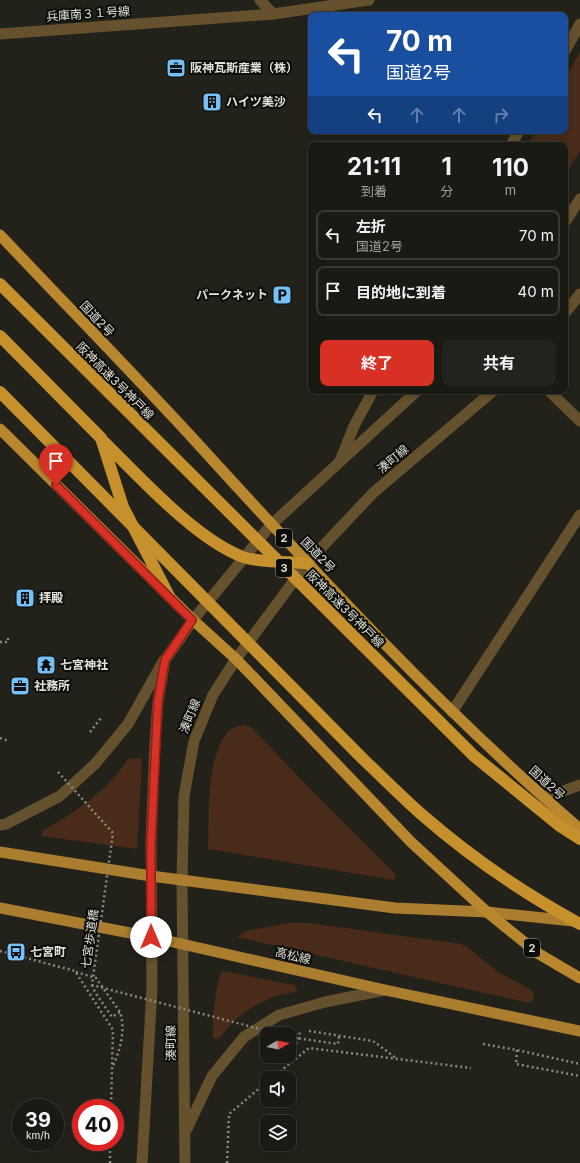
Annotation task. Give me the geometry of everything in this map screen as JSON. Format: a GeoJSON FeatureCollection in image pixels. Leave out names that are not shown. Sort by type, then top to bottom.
{"type":"FeatureCollection","features":[{"type":"Feature","properties":{"kind":"highway","name":"国道2号"},"geometry":{"type":"LineString","coordinates":[[0,235],[197,443],[271,525],[452,712],[544,798],[580,829]]}},
{"type":"Feature","properties":{"kind":"highway","name":"阪神高速3号神戸線"},"geometry":{"type":"LineString","coordinates":[[0,284],[474,756],[560,826],[580,839]]}},
{"type":"Feature","properties":{"kind":"highway"},"geometry":{"type":"LineString","coordinates":[[0,336],[100,438],[187,522],[218,544],[244,557],[308,563]]}},
{"type":"Feature","properties":{"kind":"highway"},"geometry":{"type":"LineString","coordinates":[[0,392],[363,759],[421,814],[490,869],[552,909],[580,923]]}},
{"type":"Feature","properties":{"kind":"highway","name":"2"},"geometry":{"type":"LineString","coordinates":[[0,429],[192,620],[236,659],[411,842],[487,912],[539,954],[580,978]]}},
{"type":"Feature","properties":{"kind":"highway"},"geometry":{"type":"LineString","coordinates":[[100,438],[123,507],[169,596]]}},
{"type":"Feature","properties":{"kind":"main road"},"geometry":{"type":"LineString","coordinates":[[0,852],[151,876],[395,908],[487,912],[580,923]]}},
{"type":"Feature","properties":{"kind":"main road","name":"高松線"},"geometry":{"type":"LineString","coordinates":[[0,908],[151,937],[385,990],[580,1031]]}},
{"type":"Feature","properties":{"kind":"street"},"geometry":{"type":"LineString","coordinates":[[260,0],[273,14]]}},
{"type":"Feature","properties":{"kind":"street","name":"兵庫南３１号線"},"geometry":{"type":"LineString","coordinates":[[0,34],[273,14],[369,0]]}},
{"type":"Feature","properties":{"kind":"street"},"geometry":{"type":"LineString","coordinates":[[568,46],[580,24]]}},
{"type":"Feature","properties":{"kind":"street"},"geometry":{"type":"LineString","coordinates":[[568,217],[580,199]]}},
{"type":"Feature","properties":{"kind":"street"},"geometry":{"type":"LineString","coordinates":[[568,309],[580,294]]}},
{"type":"Feature","properties":{"kind":"street"},"geometry":{"type":"LineString","coordinates":[[340,461],[354,426],[371,394]]}},
{"type":"Feature","properties":{"kind":"street","name":"湊町線"},"geometry":{"type":"LineString","coordinates":[[142,1163],[152,989],[151,876],[155,743],[158,701],[165,660],[192,620],[271,525],[414,394]]}},
{"type":"Feature","properties":{"kind":"street","name":"湊町線"},"geometry":{"type":"LineString","coordinates":[[185,1163],[182,880],[184,796],[194,741],[213,695],[236,659],[308,563],[373,493],[489,394]]}},
{"type":"Feature","properties":{"kind":"street"},"geometry":{"type":"LineString","coordinates":[[552,394],[580,421]]}},
{"type":"Feature","properties":{"kind":"street"},"geometry":{"type":"LineString","coordinates":[[452,712],[580,515]]}},
{"type":"Feature","properties":{"kind":"street"},"geometry":{"type":"LineString","coordinates":[[0,825],[6,824],[60,796],[95,764],[128,724],[165,660]]}},
{"type":"Feature","properties":{"kind":"street"},"geometry":{"type":"LineString","coordinates":[[544,798],[580,785]]}},
{"type":"Feature","properties":{"kind":"street"},"geometry":{"type":"LineString","coordinates":[[185,1133],[212,1076],[244,1037],[279,1016],[325,1002],[385,990]]}},
{"type":"Feature","properties":{"kind":"path"},"geometry":{"type":"LineString","coordinates":[[0,642],[8,642],[8,636]]}},
{"type":"Feature","properties":{"kind":"path"},"geometry":{"type":"LineString","coordinates":[[0,738],[9,741]]}},
{"type":"Feature","properties":{"kind":"path","name":"七宮歩道橋"},"geometry":{"type":"LineString","coordinates":[[58,772],[113,833],[92,985],[260,1029]]}},
{"type":"Feature","properties":{"kind":"path"},"geometry":{"type":"LineString","coordinates":[[0,951],[96,978],[120,1012],[122,1018],[121,1048],[112,1068]]}},
{"type":"Feature","properties":{"kind":"path"},"geometry":{"type":"LineString","coordinates":[[75,971],[113,1030],[111,1099]]}},
{"type":"Feature","properties":{"kind":"path"},"geometry":{"type":"LineString","coordinates":[[92,985],[95,992],[112,1016],[120,1012]]}},
{"type":"Feature","properties":{"kind":"path"},"geometry":{"type":"LineString","coordinates":[[290,1064],[301,1029],[373,1041],[398,1059]]}},
{"type":"Feature","properties":{"kind":"path"},"geometry":{"type":"LineString","coordinates":[[296,1038],[338,1044],[339,1036]]}},
{"type":"Feature","properties":{"kind":"path"},"geometry":{"type":"LineString","coordinates":[[483,1044],[580,1064]]}},
{"type":"Feature","properties":{"kind":"path"},"geometry":{"type":"LineString","coordinates":[[281,1071],[309,1048],[471,1068]]}},
{"type":"Feature","properties":{"kind":"path"},"geometry":{"type":"LineString","coordinates":[[517,1050],[516,1064],[580,1076]]}},
{"type":"Feature","properties":{"kind":"path"},"geometry":{"type":"LineString","coordinates":[[227,1163],[229,1114],[260,1088]]}},
{"type":"Feature","properties":{"kind":"path"},"geometry":{"type":"LineString","coordinates":[[110,1151],[110,1163]]}},
{"type":"Feature","properties":{"kind":"shaded area"},"geometry":{"type":"Polygon","coordinates":[[[580,52],[580,151],[568,170],[568,142],[530,142],[534,134],[568,134],[568,74],[580,52]]]}},
{"type":"Feature","properties":{"kind":"shaded area"},"geometry":{"type":"Polygon","coordinates":[[[244,725],[251,727],[312,791],[394,873],[396,877],[393,880],[208,849],[210,790],[215,759],[226,734],[234,728],[244,725]]]}},
{"type":"Feature","properties":{"kind":"shaded area"},"geometry":{"type":"Polygon","coordinates":[[[140,758],[142,760],[137,849],[41,836],[44,830],[68,816],[101,790],[128,759],[140,758]]]}},
{"type":"Feature","properties":{"kind":"shaded area"},"geometry":{"type":"Polygon","coordinates":[[[288,923],[309,923],[461,944],[466,946],[498,972],[531,990],[534,995],[533,1001],[529,1003],[237,937],[247,931],[288,923]]]}},
{"type":"Feature","properties":{"kind":"shaded area"},"geometry":{"type":"Polygon","coordinates":[[[222,971],[294,985],[297,988],[296,992],[269,999],[252,1007],[230,1025],[219,1038],[213,1038],[214,1003],[222,971]]]}},
{"type":"Feature","properties":{"kind":"place","name":"阪神瓦斯産業（株）"},"geometry":{"type":"Point","coordinates":[176,68]}},
{"type":"Feature","properties":{"kind":"place","name":"ハイツ美沙"},"geometry":{"type":"Point","coordinates":[212,102]}},
{"type":"Feature","properties":{"kind":"place","name":"パークネット"},"geometry":{"type":"Point","coordinates":[282,295]}},
{"type":"Feature","properties":{"kind":"place","name":"拝殿"},"geometry":{"type":"Point","coordinates":[25,598]}},
{"type":"Feature","properties":{"kind":"place","name":"七宮神社"},"geometry":{"type":"Point","coordinates":[46,665]}},
{"type":"Feature","properties":{"kind":"place","name":"社務所"},"geometry":{"type":"Point","coordinates":[20,686]}},
{"type":"Feature","properties":{"kind":"place","name":"七宮町"},"geometry":{"type":"Point","coordinates":[16,952]}},
{"type":"Feature","properties":{"kind":"route"},"geometry":{"type":"LineString","coordinates":[[56,485],[192,620],[165,660],[158,701],[151,842],[151,937]]}}]}
